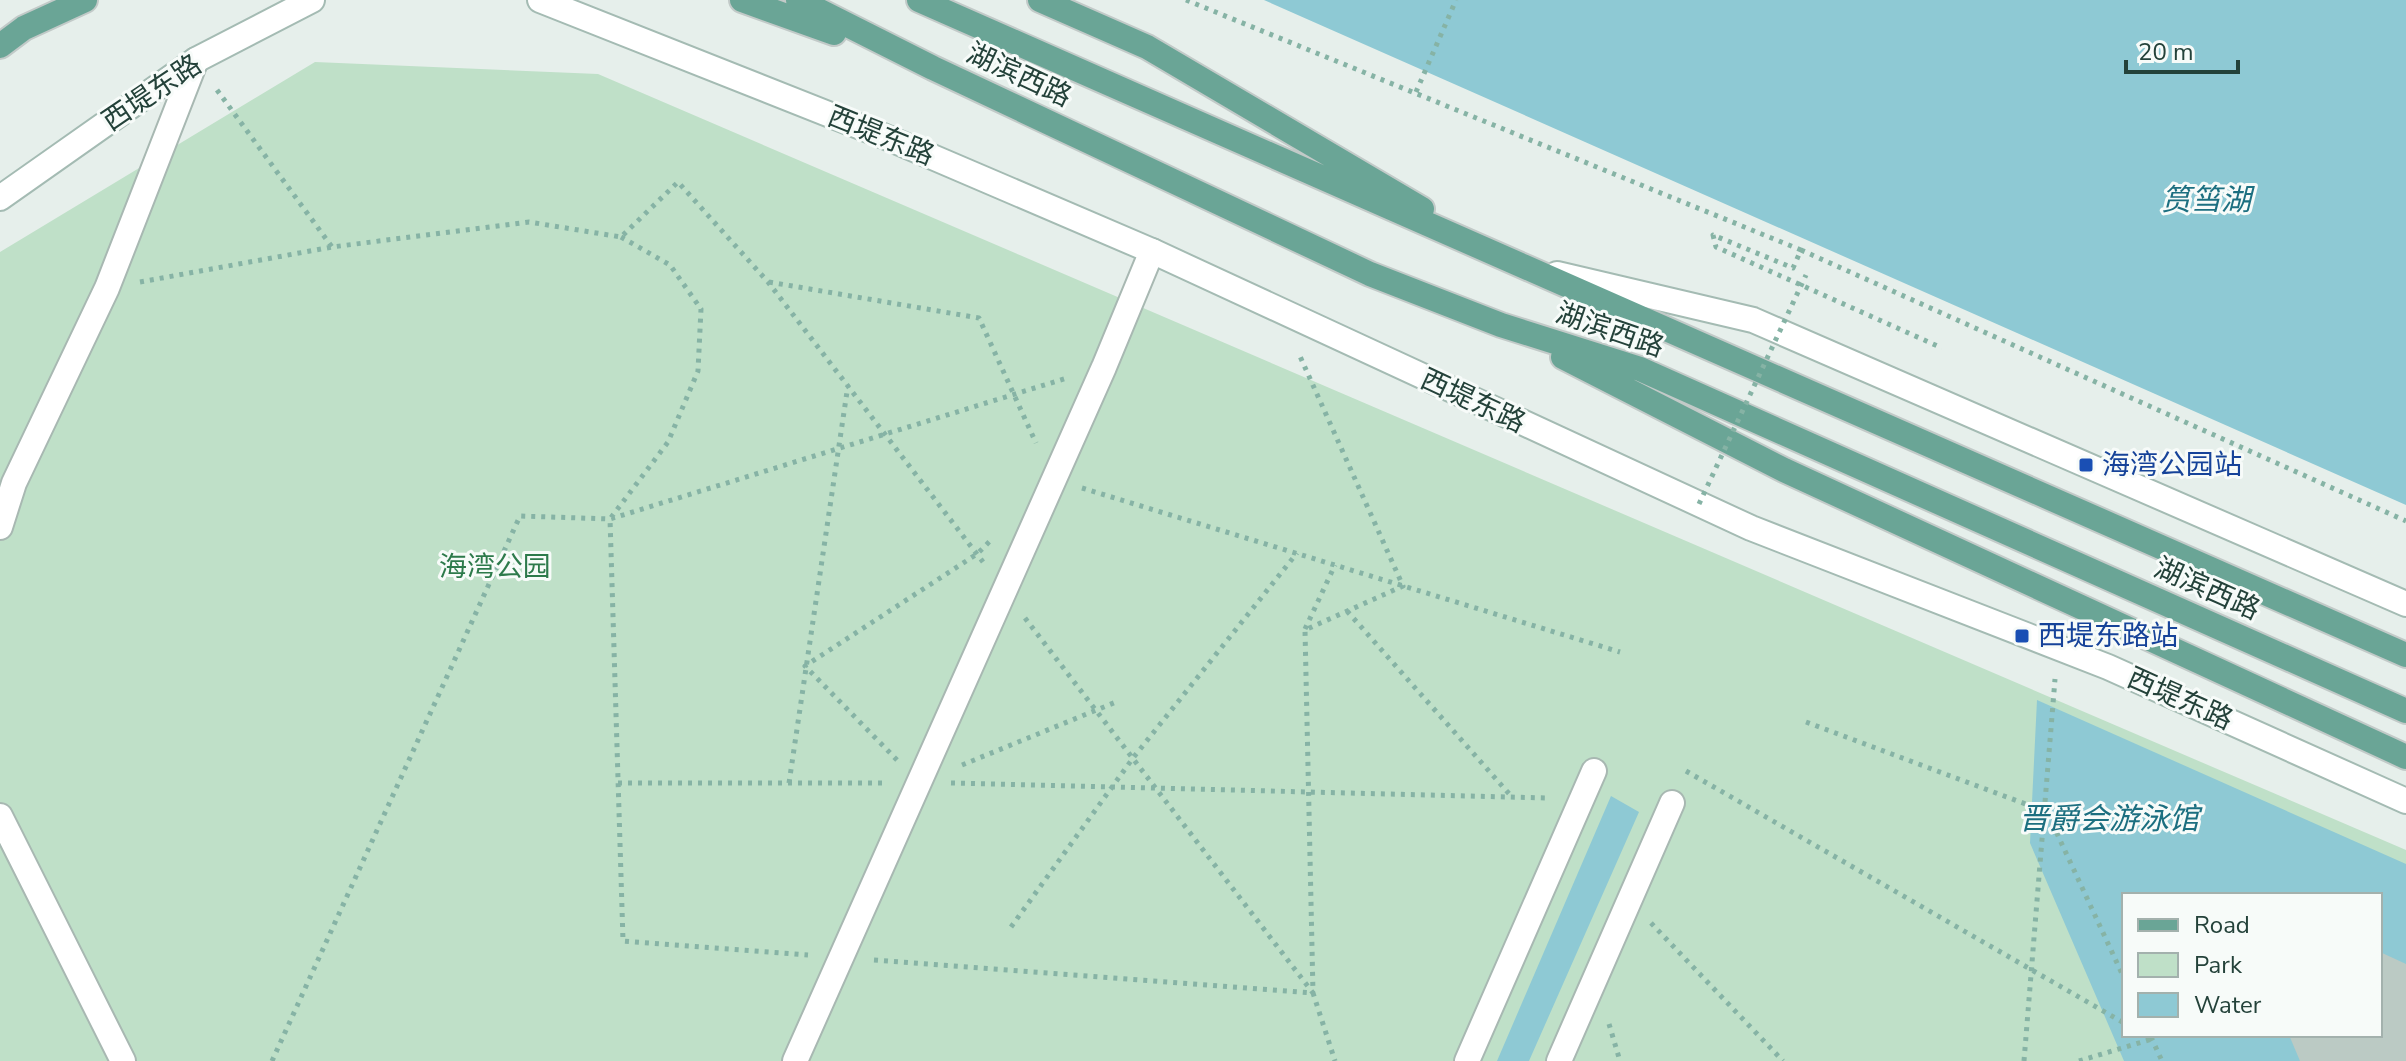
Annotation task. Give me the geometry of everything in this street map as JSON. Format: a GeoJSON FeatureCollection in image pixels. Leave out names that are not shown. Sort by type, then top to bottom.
{"type":"FeatureCollection","features":[{"type":"Feature","properties":{"kind":"main road"},"geometry":{"type":"LineString","coordinates":[[0,46],[24,28],[85,0]]}},
{"type":"Feature","properties":{"kind":"main road","name":"西堤东路"},"geometry":{"type":"LineString","coordinates":[[0,198],[196,60],[312,0]]}},
{"type":"Feature","properties":{"kind":"main road","name":"西堤东路"},"geometry":{"type":"LineString","coordinates":[[540,0],[881,135],[1152,251],[1699,504],[2057,650],[2108,667],[2406,801]]}},
{"type":"Feature","properties":{"kind":"main road"},"geometry":{"type":"LineString","coordinates":[[742,0],[933,68]]}},
{"type":"Feature","properties":{"kind":"main road","name":"湖滨西路"},"geometry":{"type":"LineString","coordinates":[[798,0],[933,68],[1370,274],[1501,325],[1640,369],[2406,711]]}},
{"type":"Feature","properties":{"kind":"main road","name":"湖滨西路"},"geometry":{"type":"LineString","coordinates":[[919,0],[2406,655]]}},
{"type":"Feature","properties":{"kind":"main road"},"geometry":{"type":"LineString","coordinates":[[1040,0],[1147,47],[1517,265],[1753,320],[2406,604]]}},
{"type":"Feature","properties":{"kind":"main road"},"geometry":{"type":"LineString","coordinates":[[0,527],[14,483],[107,288],[196,60]]}},
{"type":"Feature","properties":{"kind":"main road"},"geometry":{"type":"LineString","coordinates":[[795,1061],[1104,367],[1152,251]]}},
{"type":"Feature","properties":{"kind":"main road"},"geometry":{"type":"LineString","coordinates":[[1501,325],[1784,470],[2406,757]]}},
{"type":"Feature","properties":{"kind":"main road"},"geometry":{"type":"LineString","coordinates":[[1467,1061],[1594,771]]}},
{"type":"Feature","properties":{"kind":"main road"},"geometry":{"type":"LineString","coordinates":[[1559,1061],[1672,803]]}},
{"type":"Feature","properties":{"kind":"main road"},"geometry":{"type":"LineString","coordinates":[[0,816],[123,1061]]}},
{"type":"Feature","properties":{"kind":"path"},"geometry":{"type":"LineString","coordinates":[[1186,0],[1801,250],[2406,521]]}},
{"type":"Feature","properties":{"kind":"path"},"geometry":{"type":"LineString","coordinates":[[1416,92],[1456,0]]}},
{"type":"Feature","properties":{"kind":"path"},"geometry":{"type":"LineString","coordinates":[[196,60],[332,247]]}},
{"type":"Feature","properties":{"kind":"path"},"geometry":{"type":"LineString","coordinates":[[621,237],[678,182],[768,282],[1313,993]]}},
{"type":"Feature","properties":{"kind":"path"},"geometry":{"type":"LineString","coordinates":[[107,288],[332,247],[529,222],[621,237],[670,265],[701,309],[698,371],[668,442],[610,519],[623,941],[1313,993]]}},
{"type":"Feature","properties":{"kind":"path"},"geometry":{"type":"LineString","coordinates":[[1801,250],[1793,268],[1713,235],[1716,247],[1942,348]]}},
{"type":"Feature","properties":{"kind":"path"},"geometry":{"type":"LineString","coordinates":[[1699,504],[1806,275]]}},
{"type":"Feature","properties":{"kind":"path"},"geometry":{"type":"LineString","coordinates":[[768,282],[979,318],[1054,479],[1620,652]]}},
{"type":"Feature","properties":{"kind":"path"},"geometry":{"type":"LineString","coordinates":[[1281,313],[1403,586]]}},
{"type":"Feature","properties":{"kind":"path"},"geometry":{"type":"LineString","coordinates":[[272,1061],[520,516],[610,519],[1104,367]]}},
{"type":"Feature","properties":{"kind":"path"},"geometry":{"type":"LineString","coordinates":[[789,783],[836,449],[848,385]]}},
{"type":"Feature","properties":{"kind":"path"},"geometry":{"type":"LineString","coordinates":[[805,666],[977,554],[999,532]]}},
{"type":"Feature","properties":{"kind":"path"},"geometry":{"type":"LineString","coordinates":[[1011,927],[1133,758],[1297,553]]}},
{"type":"Feature","properties":{"kind":"path"},"geometry":{"type":"LineString","coordinates":[[1335,565],[1305,630],[1313,993],[1335,1061]]}},
{"type":"Feature","properties":{"kind":"path"},"geometry":{"type":"LineString","coordinates":[[1305,630],[1403,586]]}},
{"type":"Feature","properties":{"kind":"path"},"geometry":{"type":"LineString","coordinates":[[1347,611],[1513,798]]}},
{"type":"Feature","properties":{"kind":"path"},"geometry":{"type":"LineString","coordinates":[[2024,1061],[2047,812],[2057,650]]}},
{"type":"Feature","properties":{"kind":"path"},"geometry":{"type":"LineString","coordinates":[[1806,722],[2047,812],[2122,974]]}},
{"type":"Feature","properties":{"kind":"path"},"geometry":{"type":"LineString","coordinates":[[1686,771],[2122,1022]]}},
{"type":"Feature","properties":{"kind":"path"},"geometry":{"type":"LineString","coordinates":[[618,783],[918,782],[1582,799]]}},
{"type":"Feature","properties":{"kind":"path"},"geometry":{"type":"LineString","coordinates":[[1630,900],[1783,1061]]}},
{"type":"Feature","properties":{"kind":"path"},"geometry":{"type":"LineString","coordinates":[[2079,1061],[2146,1037]]}},
{"type":"Feature","properties":{"kind":"path"},"geometry":{"type":"LineString","coordinates":[[2150,1037],[2162,1061]]}},
{"type":"Feature","properties":{"kind":"green space","name":"海湾公园"},"geometry":{"type":"Polygon","coordinates":[[[315,62],[598,74],[2406,850],[2406,1061],[0,1061],[0,252],[315,62]]]}},
{"type":"Feature","properties":{"kind":"water","name":"筼筜湖"},"geometry":{"type":"Polygon","coordinates":[[[1264,0],[2406,0],[2406,505],[1264,0]]]}},
{"type":"Feature","properties":{"kind":"water","name":"晋爵会游泳馆"},"geometry":{"type":"Polygon","coordinates":[[[2037,700],[2406,864],[2406,1061],[2124,1061],[2030,843],[2037,700]]]}},
{"type":"Feature","properties":{"kind":"water"},"geometry":{"type":"Polygon","coordinates":[[[1611,796],[1639,812],[1529,1061],[1497,1061],[1611,796]]]}},
{"type":"Feature","properties":{"kind":"building"},"geometry":{"type":"Polygon","coordinates":[[[2382,953],[2406,964],[2406,1061],[2300,1061],[2290,1037],[2382,1037],[2382,953]]]}},
{"type":"Feature","properties":{"kind":"place","name":"海湾公园站"},"geometry":{"type":"Point","coordinates":[2086,465]}},
{"type":"Feature","properties":{"kind":"place","name":"西堤东路站"},"geometry":{"type":"Point","coordinates":[2022,636]}}]}
